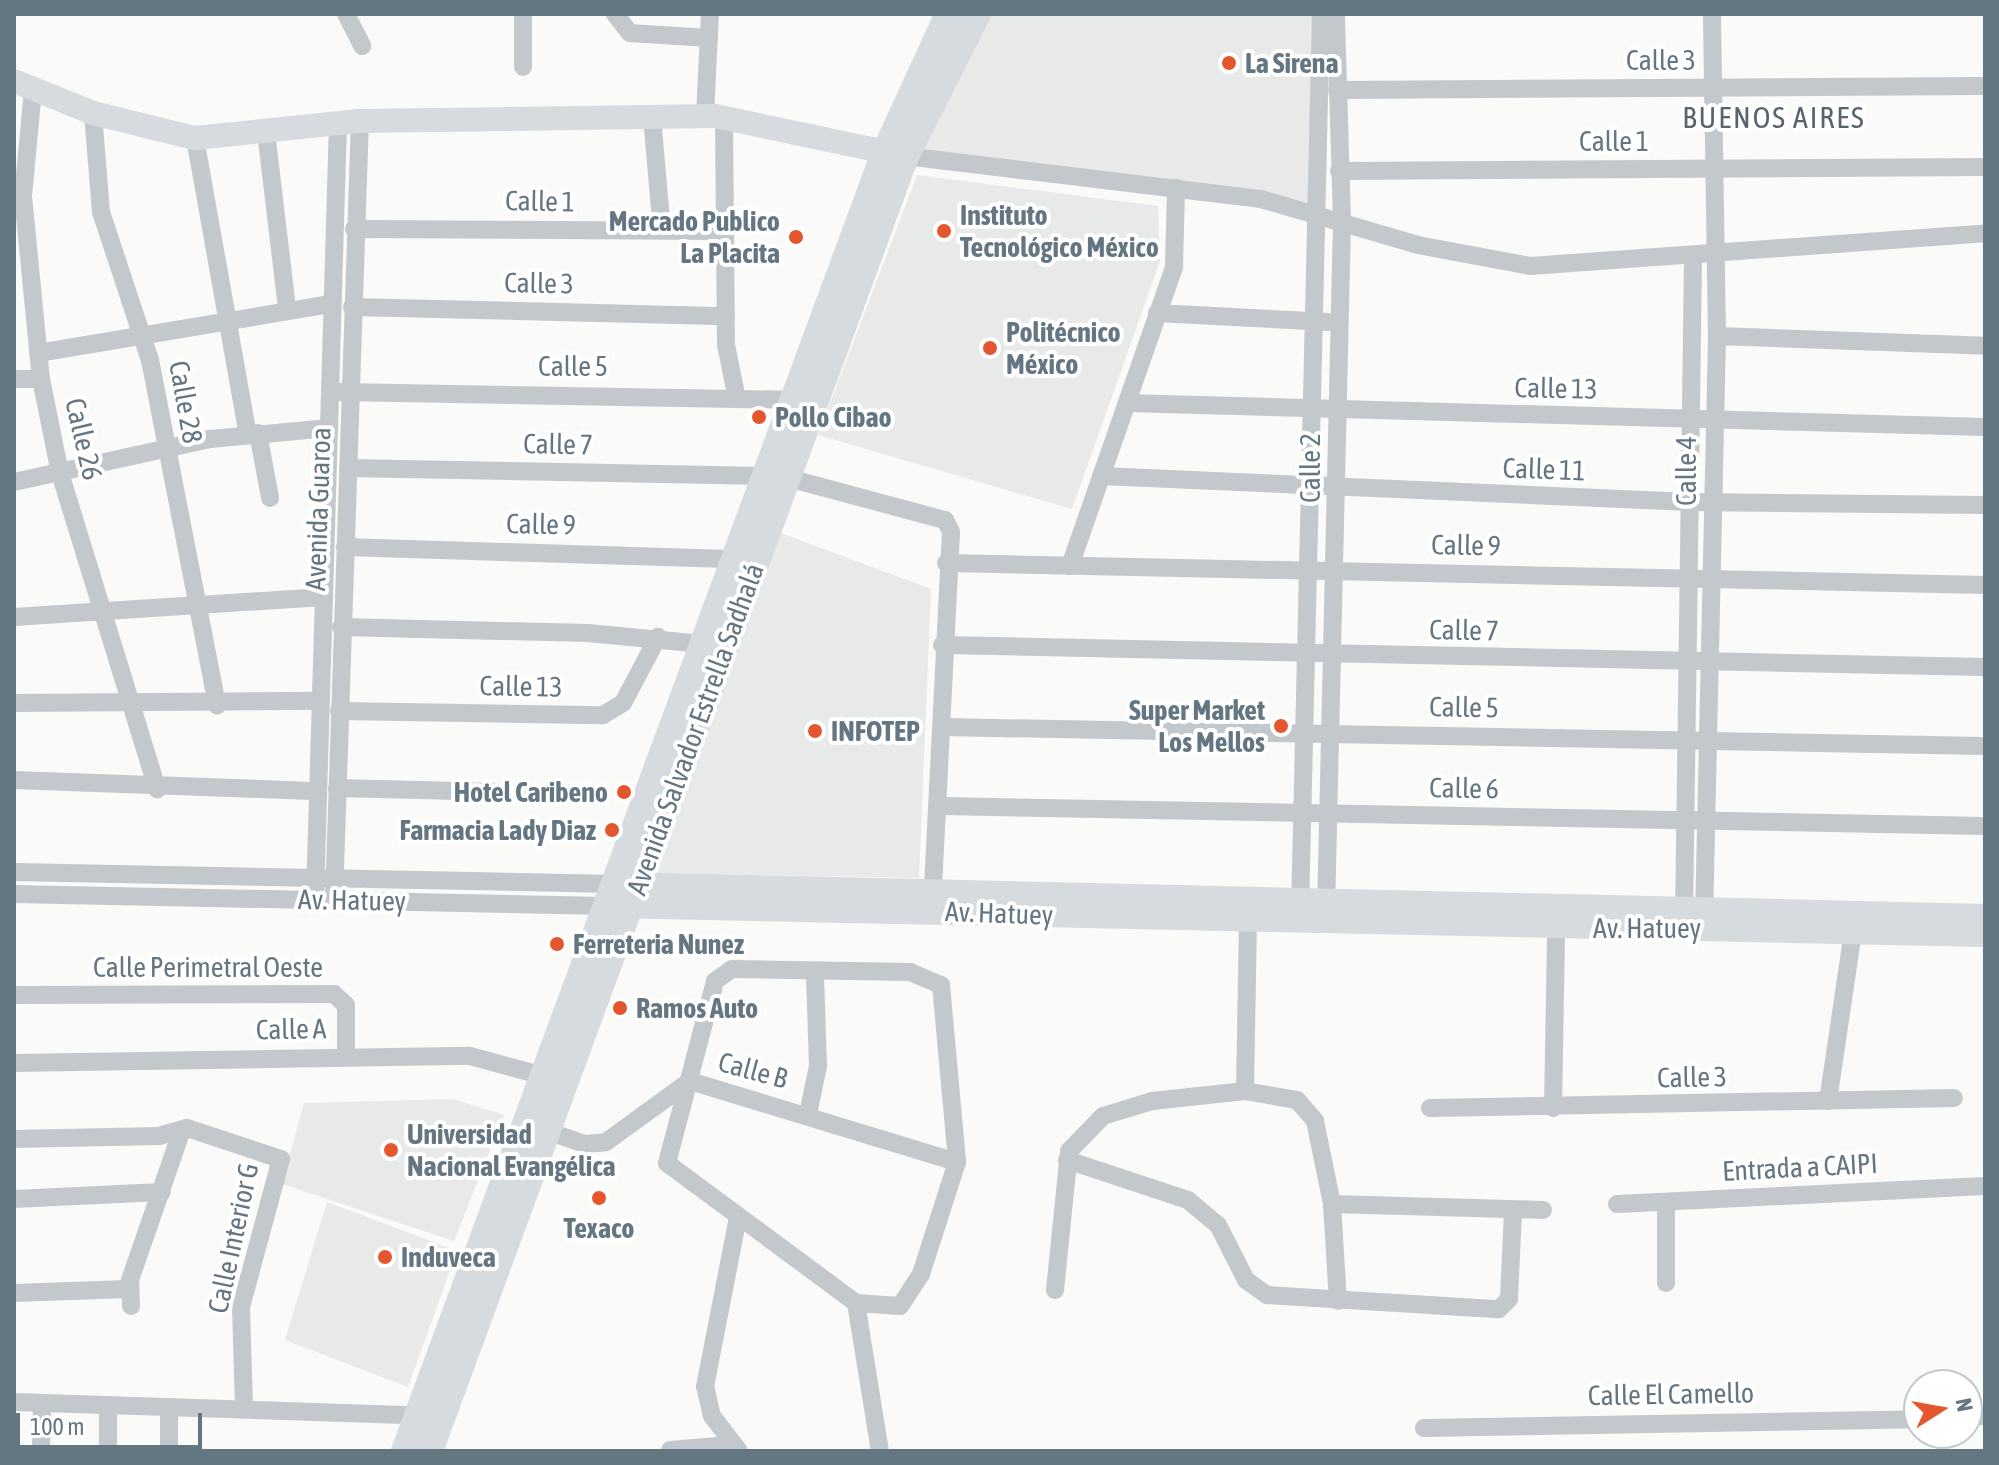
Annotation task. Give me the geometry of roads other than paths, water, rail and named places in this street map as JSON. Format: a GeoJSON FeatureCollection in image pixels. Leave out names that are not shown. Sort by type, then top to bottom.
{"type":"FeatureCollection","features":[{"type":"Feature","properties":{"kind":"highway","name":"Avenida Salvador Estrella Sadhalá"},"geometry":{"type":"LineString","coordinates":[[429,1451],[430,1416],[949,14]]}},
{"type":"Feature","properties":{"kind":"highway","name":"Avenida Salvador Estrella Sadhalá"},"geometry":{"type":"LineString","coordinates":[[895,154],[977,14]]}},
{"type":"Feature","properties":{"kind":"highway","name":"Avenida Salvador Estrella Sadhalá"},"geometry":{"type":"LineString","coordinates":[[623,894],[702,644],[736,559],[778,477]]}},
{"type":"Feature","properties":{"kind":"highway","name":"Avenida Salvador Estrella Sadhalá"},"geometry":{"type":"LineString","coordinates":[[405,1451],[430,1416],[547,1131],[555,1079]]}},
{"type":"Feature","properties":{"kind":"main road"},"geometry":{"type":"LineString","coordinates":[[23,86],[93,113],[195,138],[349,122],[714,116],[895,154]]}},
{"type":"Feature","properties":{"kind":"main road","name":"Av. Hatuey"},"geometry":{"type":"LineString","coordinates":[[623,894],[1694,919],[1985,916]]}},
{"type":"Feature","properties":{"kind":"main road","name":"Av. Hatuey"},"geometry":{"type":"LineString","coordinates":[[933,901],[1248,920],[1300,910]]}},
{"type":"Feature","properties":{"kind":"main road","name":"Av. Hatuey"},"geometry":{"type":"LineString","coordinates":[[1326,911],[1556,928],[1694,919],[1853,932],[1985,935]]}},
{"type":"Feature","properties":{"kind":"street"},"geometry":{"type":"LineString","coordinates":[[346,14],[362,46]]}},
{"type":"Feature","properties":{"kind":"street"},"geometry":{"type":"LineString","coordinates":[[523,14],[523,67]]}},
{"type":"Feature","properties":{"kind":"street"},"geometry":{"type":"LineString","coordinates":[[615,14],[630,33],[709,38]]}},
{"type":"Feature","properties":{"kind":"street"},"geometry":{"type":"LineString","coordinates":[[710,14],[714,116],[725,231],[726,316],[736,394]]}},
{"type":"Feature","properties":{"kind":"street","name":"Calle 2"},"geometry":{"type":"LineString","coordinates":[[1321,14],[1330,135],[1339,171],[1342,221],[1339,490],[1329,733],[1326,911]]}},
{"type":"Feature","properties":{"kind":"street","name":"Calle 2"},"geometry":{"type":"LineString","coordinates":[[1300,910],[1313,570],[1317,321],[1322,213],[1337,90],[1336,14]]}},
{"type":"Feature","properties":{"kind":"street","name":"Calle 4"},"geometry":{"type":"LineString","coordinates":[[1694,919],[1710,740],[1717,336],[1712,14]]}},
{"type":"Feature","properties":{"kind":"street","name":"Calle 26"},"geometry":{"type":"LineString","coordinates":[[23,86],[22,173],[41,379],[60,473],[108,615],[157,789]]}},
{"type":"Feature","properties":{"kind":"street","name":"Calle 3"},"geometry":{"type":"LineString","coordinates":[[1337,90],[1985,86]]}},
{"type":"Feature","properties":{"kind":"street","name":"Calle 28"},"geometry":{"type":"LineString","coordinates":[[93,113],[101,212],[144,334],[217,706]]}},
{"type":"Feature","properties":{"kind":"street"},"geometry":{"type":"LineString","coordinates":[[652,117],[662,231]]}},
{"type":"Feature","properties":{"kind":"street","name":"Avenida Guaroa"},"geometry":{"type":"LineString","coordinates":[[334,899],[322,886],[328,790],[339,711],[348,468],[354,229],[349,122]]}},
{"type":"Feature","properties":{"kind":"street","name":"Avenida Guaroa"},"geometry":{"type":"LineString","coordinates":[[328,790],[320,701],[331,304],[349,122]]}},
{"type":"Feature","properties":{"kind":"street"},"geometry":{"type":"LineString","coordinates":[[266,132],[287,308]]}},
{"type":"Feature","properties":{"kind":"street"},"geometry":{"type":"LineString","coordinates":[[195,138],[225,318],[270,498]]}},
{"type":"Feature","properties":{"kind":"street"},"geometry":{"type":"LineString","coordinates":[[895,154],[1176,188],[1322,213],[1499,263],[1716,254],[1985,233]]}},
{"type":"Feature","properties":{"kind":"street","name":"Calle 1"},"geometry":{"type":"LineString","coordinates":[[1339,171],[1985,167]]}},
{"type":"Feature","properties":{"kind":"street"},"geometry":{"type":"LineString","coordinates":[[1070,566],[1177,252],[1176,188]]}},
{"type":"Feature","properties":{"kind":"street"},"geometry":{"type":"LineString","coordinates":[[862,199],[897,211]]}},
{"type":"Feature","properties":{"kind":"street","name":"Calle 1"},"geometry":{"type":"LineString","coordinates":[[354,229],[725,231]]}},
{"type":"Feature","properties":{"kind":"street","name":"Calle 4"},"geometry":{"type":"LineString","coordinates":[[1693,255],[1683,820],[1694,919]]}},
{"type":"Feature","properties":{"kind":"street"},"geometry":{"type":"LineString","coordinates":[[38,353],[225,318],[331,304]]}},
{"type":"Feature","properties":{"kind":"street","name":"Calle 3"},"geometry":{"type":"LineString","coordinates":[[352,307],[726,316]]}},
{"type":"Feature","properties":{"kind":"street"},"geometry":{"type":"LineString","coordinates":[[1157,313],[1340,323]]}},
{"type":"Feature","properties":{"kind":"street"},"geometry":{"type":"LineString","coordinates":[[1717,336],[1985,346]]}},
{"type":"Feature","properties":{"kind":"street"},"geometry":{"type":"LineString","coordinates":[[14,379],[41,379]]}},
{"type":"Feature","properties":{"kind":"street","name":"Calle 5"},"geometry":{"type":"LineString","coordinates":[[329,392],[736,394],[806,401]]}},
{"type":"Feature","properties":{"kind":"street","name":"Calle 13"},"geometry":{"type":"LineString","coordinates":[[1127,403],[1315,412],[1985,427]]}},
{"type":"Feature","properties":{"kind":"street"},"geometry":{"type":"LineString","coordinates":[[14,482],[165,447],[253,434],[328,428]]}},
{"type":"Feature","properties":{"kind":"street","name":"Calle 7"},"geometry":{"type":"LineString","coordinates":[[348,468],[778,477]]}},
{"type":"Feature","properties":{"kind":"street","name":"Calle 11"},"geometry":{"type":"LineString","coordinates":[[1101,476],[1339,490],[1689,502],[1985,505]]}},
{"type":"Feature","properties":{"kind":"street"},"geometry":{"type":"LineString","coordinates":[[778,477],[945,520],[942,806],[933,901]]}},
{"type":"Feature","properties":{"kind":"street","name":"Calle 9"},"geometry":{"type":"LineString","coordinates":[[345,547],[736,559]]}},
{"type":"Feature","properties":{"kind":"street","name":"Calle 9"},"geometry":{"type":"LineString","coordinates":[[946,563],[1985,585]]}},
{"type":"Feature","properties":{"kind":"street"},"geometry":{"type":"LineString","coordinates":[[14,617],[108,615],[324,597]]}},
{"type":"Feature","properties":{"kind":"street"},"geometry":{"type":"LineString","coordinates":[[341,627],[658,637],[702,644]]}},
{"type":"Feature","properties":{"kind":"street","name":"Calle 13"},"geometry":{"type":"LineString","coordinates":[[339,711],[603,715],[623,703],[658,637]]}},
{"type":"Feature","properties":{"kind":"street","name":"Calle 7"},"geometry":{"type":"LineString","coordinates":[[942,645],[1333,657],[1711,660],[1985,667]]}},
{"type":"Feature","properties":{"kind":"street"},"geometry":{"type":"LineString","coordinates":[[14,703],[136,707],[320,701]]}},
{"type":"Feature","properties":{"kind":"street","name":"Calle 5"},"geometry":{"type":"LineString","coordinates":[[942,727],[1985,746]]}},
{"type":"Feature","properties":{"kind":"street"},"geometry":{"type":"LineString","coordinates":[[14,780],[157,789],[586,794]]}},
{"type":"Feature","properties":{"kind":"street","name":"Calle 6"},"geometry":{"type":"LineString","coordinates":[[942,806],[1985,826]]}},
{"type":"Feature","properties":{"kind":"street","name":"Av. Hatuey"},"geometry":{"type":"LineString","coordinates":[[14,872],[322,886],[623,894]]}},
{"type":"Feature","properties":{"kind":"street","name":"Av. Hatuey"},"geometry":{"type":"LineString","coordinates":[[14,894],[322,886]]}},
{"type":"Feature","properties":{"kind":"street","name":"Av. Hatuey"},"geometry":{"type":"LineString","coordinates":[[334,899],[623,894]]}},
{"type":"Feature","properties":{"kind":"street"},"geometry":{"type":"LineString","coordinates":[[1245,1091],[1248,920]]}},
{"type":"Feature","properties":{"kind":"street"},"geometry":{"type":"LineString","coordinates":[[1553,1108],[1556,928]]}},
{"type":"Feature","properties":{"kind":"street"},"geometry":{"type":"LineString","coordinates":[[1828,1101],[1853,932]]}},
{"type":"Feature","properties":{"kind":"street"},"geometry":{"type":"LineString","coordinates":[[721,972],[815,974],[918,972],[943,991],[957,1162],[921,1274],[900,1306],[856,1303],[738,1217],[664,1156],[690,1081],[721,972]]}},
{"type":"Feature","properties":{"kind":"street"},"geometry":{"type":"LineString","coordinates":[[808,1114],[818,1066],[815,974]]}},
{"type":"Feature","properties":{"kind":"street","name":"Calle Perimetral Oeste"},"geometry":{"type":"LineString","coordinates":[[14,995],[334,994],[346,1005],[346,1056]]}},
{"type":"Feature","properties":{"kind":"street","name":"Calle A"},"geometry":{"type":"LineString","coordinates":[[14,1063],[470,1056],[555,1079]]}},
{"type":"Feature","properties":{"kind":"street","name":"Calle B"},"geometry":{"type":"LineString","coordinates":[[547,1131],[585,1144],[606,1142],[690,1081],[808,1114],[957,1162]]}},
{"type":"Feature","properties":{"kind":"street"},"geometry":{"type":"LineString","coordinates":[[1055,1290],[1067,1160],[1103,1116],[1152,1101],[1245,1091],[1278,1093],[1310,1111],[1332,1204],[1338,1301]]}},
{"type":"Feature","properties":{"kind":"street","name":"Calle 3"},"geometry":{"type":"LineString","coordinates":[[1430,1108],[1954,1098]]}},
{"type":"Feature","properties":{"kind":"street"},"geometry":{"type":"LineString","coordinates":[[14,1293],[130,1298],[182,1130]]}},
{"type":"Feature","properties":{"kind":"street","name":"Calle Interior G"},"geometry":{"type":"LineString","coordinates":[[14,1139],[182,1130],[283,1162],[241,1307],[244,1409]]}},
{"type":"Feature","properties":{"kind":"street"},"geometry":{"type":"LineString","coordinates":[[1067,1160],[1188,1200],[1226,1234],[1257,1290],[1338,1301],[1505,1306],[1513,1210]]}},
{"type":"Feature","properties":{"kind":"street","name":"Entrada a CAIPI"},"geometry":{"type":"LineString","coordinates":[[1617,1204],[1985,1186]]}},
{"type":"Feature","properties":{"kind":"street"},"geometry":{"type":"LineString","coordinates":[[14,1199],[162,1192]]}},
{"type":"Feature","properties":{"kind":"street"},"geometry":{"type":"LineString","coordinates":[[1666,1202],[1666,1283]]}},
{"type":"Feature","properties":{"kind":"street"},"geometry":{"type":"LineString","coordinates":[[1332,1204],[1543,1210]]}},
{"type":"Feature","properties":{"kind":"street"},"geometry":{"type":"LineString","coordinates":[[735,1448],[712,1416],[705,1386],[738,1217]]}},
{"type":"Feature","properties":{"kind":"street"},"geometry":{"type":"LineString","coordinates":[[856,1303],[880,1451]]}},
{"type":"Feature","properties":{"kind":"street"},"geometry":{"type":"LineString","coordinates":[[14,1402],[430,1416]]}},
{"type":"Feature","properties":{"kind":"street"},"geometry":{"type":"LineString","coordinates":[[41,1451],[42,1403]]}},
{"type":"Feature","properties":{"kind":"street"},"geometry":{"type":"LineString","coordinates":[[108,1405],[108,1451]]}},
{"type":"Feature","properties":{"kind":"street"},"geometry":{"type":"LineString","coordinates":[[169,1407],[169,1451]]}},
{"type":"Feature","properties":{"kind":"street","name":"Calle El Camello"},"geometry":{"type":"LineString","coordinates":[[1424,1428],[1903,1419]]}},
{"type":"Feature","properties":{"kind":"street"},"geometry":{"type":"LineString","coordinates":[[670,1450],[735,1448]]}},
{"type":"Feature","properties":{"kind":"place","name":"La Sirena"},"geometry":{"type":"Point","coordinates":[1229,63]}},
{"type":"Feature","properties":{"kind":"place","name":"Instituto Tecnológico México"},"geometry":{"type":"Point","coordinates":[944,231]}},
{"type":"Feature","properties":{"kind":"place","name":"Mercado Publico La Placita"},"geometry":{"type":"Point","coordinates":[796,237]}},
{"type":"Feature","properties":{"kind":"place","name":"Politécnico México"},"geometry":{"type":"Point","coordinates":[990,348]}},
{"type":"Feature","properties":{"kind":"place","name":"Pollo Cibao"},"geometry":{"type":"Point","coordinates":[759,417]}},
{"type":"Feature","properties":{"kind":"place","name":"Super Market Los Mellos"},"geometry":{"type":"Point","coordinates":[1281,726]}},
{"type":"Feature","properties":{"kind":"place","name":"INFOTEP"},"geometry":{"type":"Point","coordinates":[815,731]}},
{"type":"Feature","properties":{"kind":"place","name":"Hotel Caribeno"},"geometry":{"type":"Point","coordinates":[624,792]}},
{"type":"Feature","properties":{"kind":"place","name":"Farmacia Lady Diaz"},"geometry":{"type":"Point","coordinates":[612,830]}},
{"type":"Feature","properties":{"kind":"place","name":"Ferreteria Nunez"},"geometry":{"type":"Point","coordinates":[557,944]}},
{"type":"Feature","properties":{"kind":"place","name":"Ramos Auto"},"geometry":{"type":"Point","coordinates":[620,1008]}},
{"type":"Feature","properties":{"kind":"place","name":"Universidad Nacional Evangélica"},"geometry":{"type":"Point","coordinates":[391,1150]}},
{"type":"Feature","properties":{"kind":"place","name":"Texaco"},"geometry":{"type":"Point","coordinates":[599,1198]}},
{"type":"Feature","properties":{"kind":"place","name":"Induveca"},"geometry":{"type":"Point","coordinates":[385,1257]}},
{"type":"Feature","properties":{"kind":"district","name":"BUENOS AIRES"},"geometry":{"type":"Point","coordinates":[1774,117]}}]}
